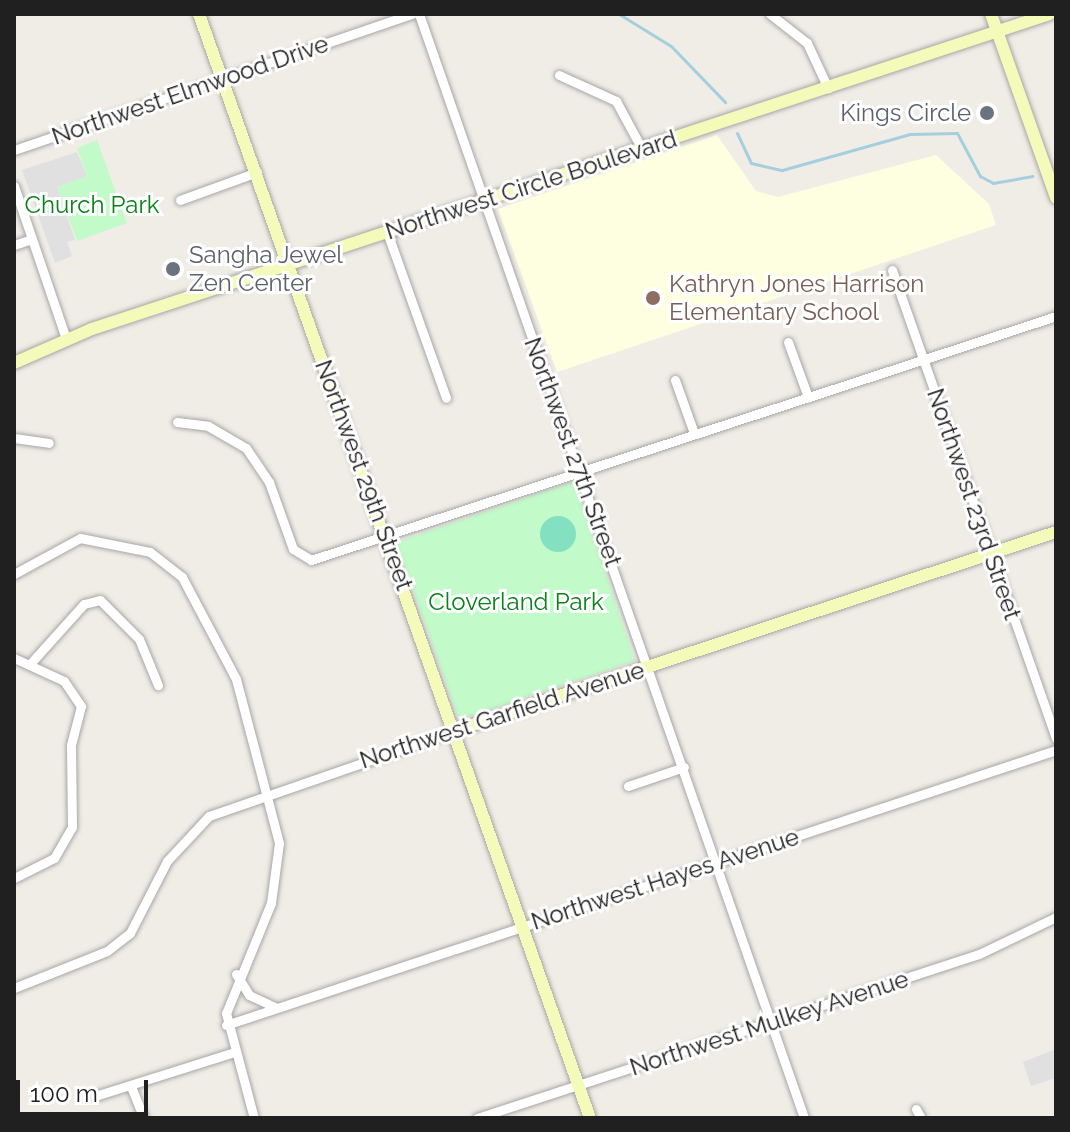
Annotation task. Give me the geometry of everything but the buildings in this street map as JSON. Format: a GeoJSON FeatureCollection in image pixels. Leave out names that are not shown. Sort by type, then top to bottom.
{"type":"FeatureCollection","features":[{"type":"Feature","properties":{"kind":"street","name":"Northwest 29th Street"},"geometry":{"type":"LineString","coordinates":[[199,14],[590,1118]]}},
{"type":"Feature","properties":{"kind":"street","name":"Northwest Elmwood Drive"},"geometry":{"type":"LineString","coordinates":[[14,150],[412,14]]}},
{"type":"Feature","properties":{"kind":"street","name":"Northwest 27th Street"},"geometry":{"type":"LineString","coordinates":[[419,14],[649,666],[804,1118]]}},
{"type":"Feature","properties":{"kind":"street"},"geometry":{"type":"LineString","coordinates":[[770,14],[807,43],[828,88]]}},
{"type":"Feature","properties":{"kind":"street"},"geometry":{"type":"LineString","coordinates":[[991,14],[1056,198]]}},
{"type":"Feature","properties":{"kind":"street","name":"Northwest Circle Boulevard"},"geometry":{"type":"LineString","coordinates":[[14,363],[66,339],[1050,14]]}},
{"type":"Feature","properties":{"kind":"street"},"geometry":{"type":"LineString","coordinates":[[559,75],[616,101],[642,149]]}},
{"type":"Feature","properties":{"kind":"street"},"geometry":{"type":"LineString","coordinates":[[180,200],[257,172]]}},
{"type":"Feature","properties":{"kind":"street"},"geometry":{"type":"LineString","coordinates":[[14,186],[66,339]]}},
{"type":"Feature","properties":{"kind":"street"},"geometry":{"type":"LineString","coordinates":[[387,232],[446,398]]}},
{"type":"Feature","properties":{"kind":"street"},"geometry":{"type":"LineString","coordinates":[[14,245],[31,239]]}},
{"type":"Feature","properties":{"kind":"street","name":"Northwest 23rd Street"},"geometry":{"type":"LineString","coordinates":[[892,270],[1056,738]]}},
{"type":"Feature","properties":{"kind":"street"},"geometry":{"type":"LineString","coordinates":[[177,422],[225,433],[253,455],[304,559],[386,536],[1056,316]]}},
{"type":"Feature","properties":{"kind":"street"},"geometry":{"type":"LineString","coordinates":[[788,342],[808,397]]}},
{"type":"Feature","properties":{"kind":"street"},"geometry":{"type":"LineString","coordinates":[[675,380],[694,433]]}},
{"type":"Feature","properties":{"kind":"street"},"geometry":{"type":"LineString","coordinates":[[14,438],[49,443]]}},
{"type":"Feature","properties":{"kind":"street","name":"Northwest Garfield Avenue"},"geometry":{"type":"LineString","coordinates":[[14,988],[116,946],[140,921],[185,837],[218,811],[1056,532]]}},
{"type":"Feature","properties":{"kind":"street"},"geometry":{"type":"LineString","coordinates":[[14,574],[54,548],[90,537],[150,552],[175,569],[236,679],[278,829],[276,882],[236,974],[226,1025],[231,1053],[254,1118]]}},
{"type":"Feature","properties":{"kind":"street"},"geometry":{"type":"LineString","coordinates":[[29,665],[84,604],[100,600],[139,639],[158,685]]}},
{"type":"Feature","properties":{"kind":"street"},"geometry":{"type":"LineString","coordinates":[[14,658],[64,681],[79,699],[71,758],[74,819],[54,858],[14,878]]}},
{"type":"Feature","properties":{"kind":"street","name":"Northwest Hayes Avenue"},"geometry":{"type":"LineString","coordinates":[[226,1025],[1056,750]]}},
{"type":"Feature","properties":{"kind":"street"},"geometry":{"type":"LineString","coordinates":[[628,786],[684,767]]}},
{"type":"Feature","properties":{"kind":"street","name":"Northwest Mulkey Avenue"},"geometry":{"type":"LineString","coordinates":[[477,1118],[979,954],[1056,917]]}},
{"type":"Feature","properties":{"kind":"street"},"geometry":{"type":"LineString","coordinates":[[236,974],[249,995],[275,1007]]}},
{"type":"Feature","properties":{"kind":"street"},"geometry":{"type":"LineString","coordinates":[[95,1096],[132,1089],[231,1053]]}},
{"type":"Feature","properties":{"kind":"street"},"geometry":{"type":"LineString","coordinates":[[132,1089],[144,1118]]}},
{"type":"Feature","properties":{"kind":"shaded area","name":"Kathryn Jones Harrison Elementary School"},"geometry":{"type":"Polygon","coordinates":[[[717,135],[756,191],[778,197],[936,155],[989,204],[996,225],[557,372],[498,209],[717,135]]]}},
{"type":"Feature","properties":{"kind":"shaded area"},"geometry":{"type":"Polygon","coordinates":[[[77,152],[87,176],[57,187],[75,240],[67,242],[72,256],[55,263],[22,170],[77,152]]]}},
{"type":"Feature","properties":{"kind":"shaded area"},"geometry":{"type":"Polygon","coordinates":[[[1056,1049],[1056,1078],[1031,1086],[1023,1062],[1056,1049]]]}},
{"type":"Feature","properties":{"kind":"green space","name":"Church Park"},"geometry":{"type":"Polygon","coordinates":[[[97,140],[127,223],[77,241],[57,187],[87,176],[77,148],[97,140]]]}},
{"type":"Feature","properties":{"kind":"green space","name":"Cloverland Park"},"geometry":{"type":"Polygon","coordinates":[[[575,481],[635,661],[459,720],[396,542],[575,481]]]}},
{"type":"Feature","properties":{"kind":"green space"},"geometry":{"type":"Polygon","coordinates":[[[558,516],[571,521],[576,534],[571,547],[558,552],[545,547],[540,534],[545,521],[558,516]]]}},
{"type":"Feature","properties":{"kind":"waterway"},"geometry":{"type":"LineString","coordinates":[[619,14],[671,46],[725,102]]}},
{"type":"Feature","properties":{"kind":"waterway"},"geometry":{"type":"LineString","coordinates":[[737,133],[751,163],[782,170],[910,134],[957,133],[980,176],[993,183],[1032,176]]}},
{"type":"Feature","properties":{"kind":"place","name":"Kings Circle"},"geometry":{"type":"Point","coordinates":[987,113]}},
{"type":"Feature","properties":{"kind":"place","name":"Sangha Jewel Zen Center"},"geometry":{"type":"Point","coordinates":[173,269]}},
{"type":"Feature","properties":{"kind":"place","name":"Kathryn Jones Harrison Elementary School"},"geometry":{"type":"Point","coordinates":[653,298]}}]}
